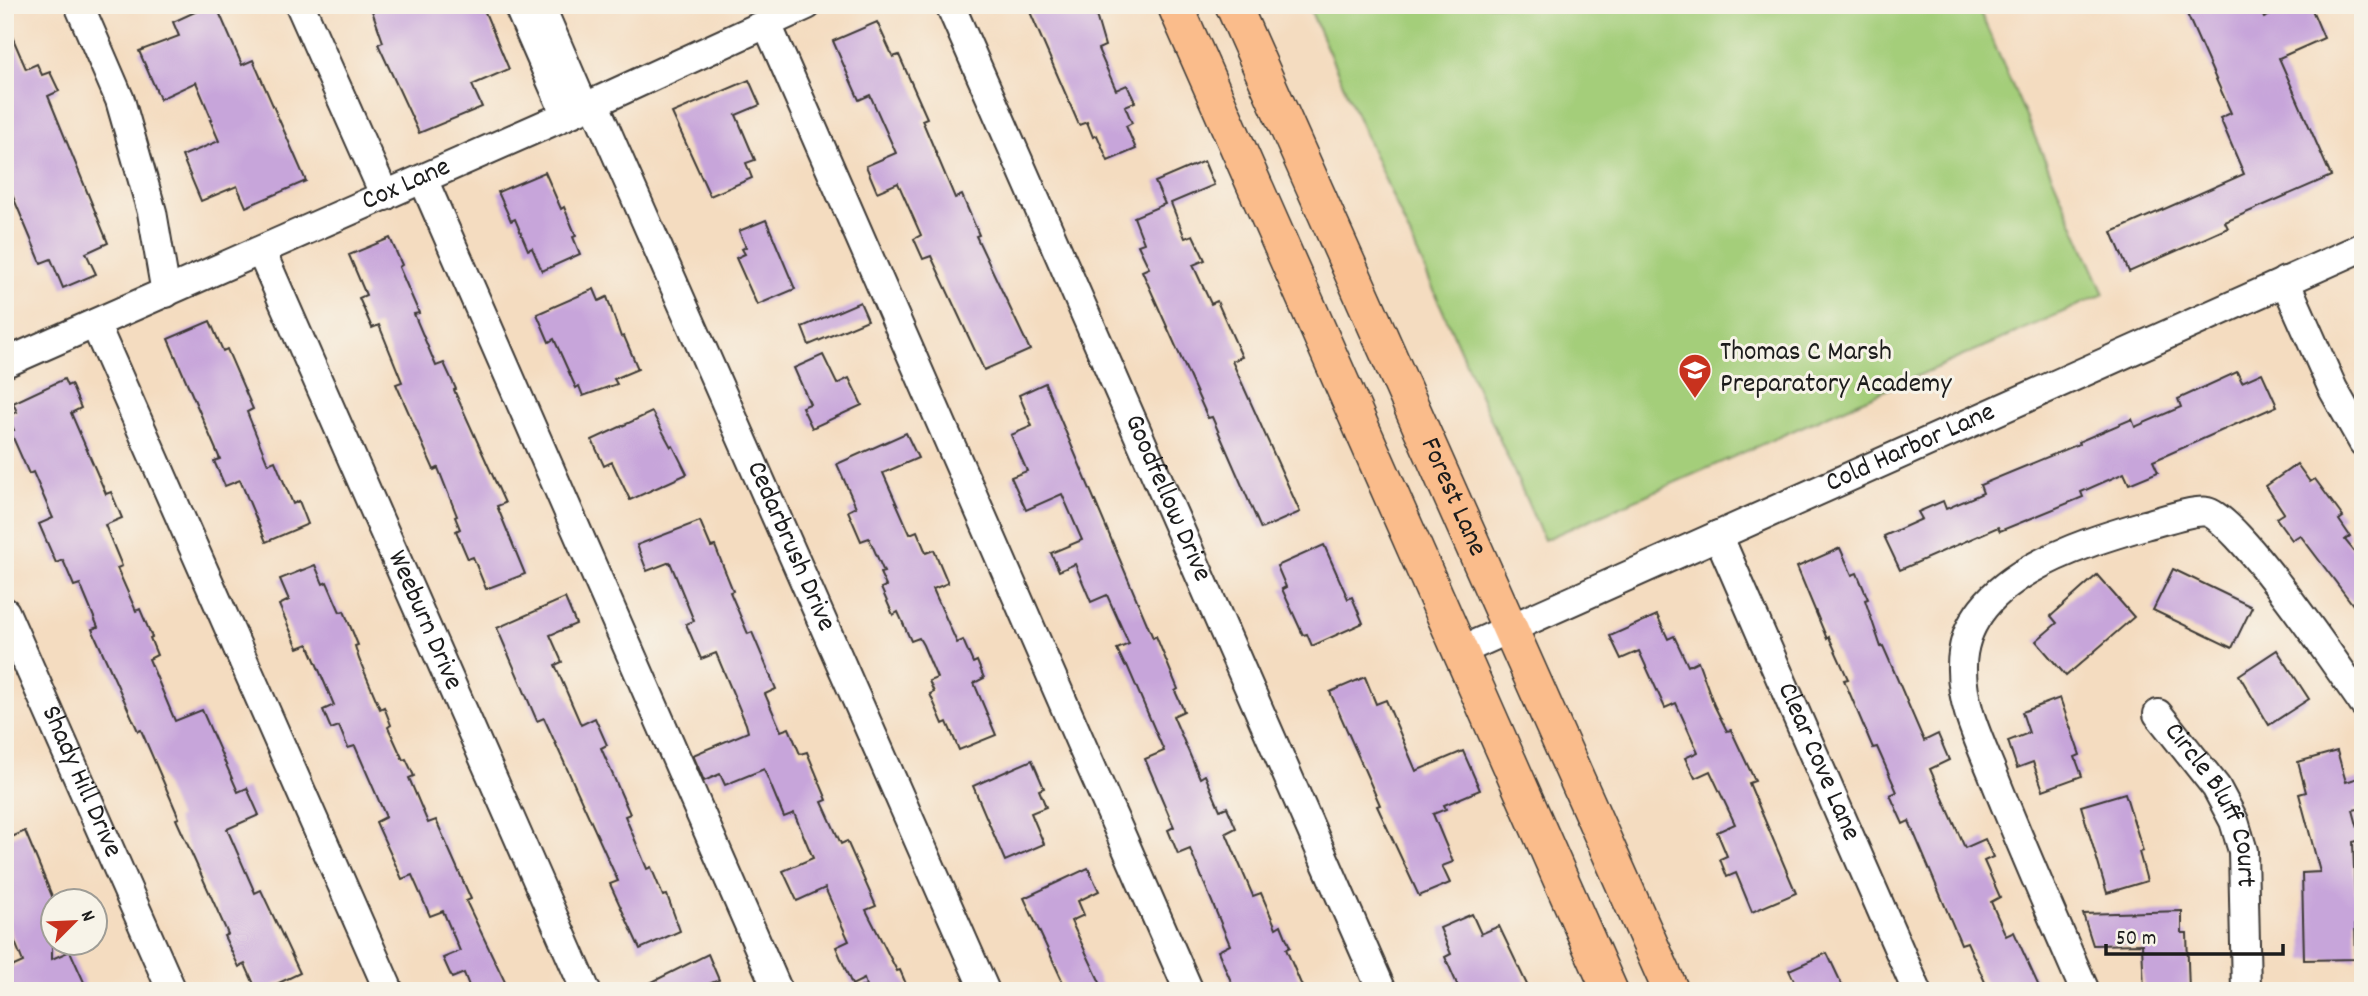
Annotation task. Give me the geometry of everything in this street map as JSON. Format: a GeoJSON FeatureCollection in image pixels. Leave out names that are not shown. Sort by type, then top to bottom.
{"type":"FeatureCollection","features":[{"type":"Feature","properties":{"kind":"main road","name":"Forest Lane"},"geometry":{"type":"LineString","coordinates":[[1174,5],[1610,991]]}},
{"type":"Feature","properties":{"kind":"main road","name":"Forest Lane"},"geometry":{"type":"LineString","coordinates":[[1233,5],[1671,991]]}},
{"type":"Feature","properties":{"kind":"street"},"geometry":{"type":"LineString","coordinates":[[79,5],[120,100],[152,212],[166,293]]}},
{"type":"Feature","properties":{"kind":"street"},"geometry":{"type":"LineString","coordinates":[[300,5],[385,196]]}},
{"type":"Feature","properties":{"kind":"street"},"geometry":{"type":"LineString","coordinates":[[518,5],[582,108]]}},
{"type":"Feature","properties":{"kind":"street"},"geometry":{"type":"LineString","coordinates":[[540,5],[582,108]]}},
{"type":"Feature","properties":{"kind":"street","name":"Goodfellow Drive"},"geometry":{"type":"LineString","coordinates":[[950,5],[1382,991]]}},
{"type":"Feature","properties":{"kind":"street","name":"Cox Lane"},"geometry":{"type":"LineString","coordinates":[[5,363],[582,108],[799,7]]}},
{"type":"Feature","properties":{"kind":"street"},"geometry":{"type":"LineString","coordinates":[[767,24],[1189,991]]}},
{"type":"Feature","properties":{"kind":"street","name":"Cedarbrush Drive"},"geometry":{"type":"LineString","coordinates":[[582,108],[985,991]]}},
{"type":"Feature","properties":{"kind":"street"},"geometry":{"type":"LineString","coordinates":[[423,179],[778,991]]}},
{"type":"Feature","properties":{"kind":"street","name":"Cold Harbor Lane"},"geometry":{"type":"LineString","coordinates":[[1460,651],[2363,247]]}},
{"type":"Feature","properties":{"kind":"street","name":"Weeburn Drive"},"geometry":{"type":"LineString","coordinates":[[261,251],[586,991]]}},
{"type":"Feature","properties":{"kind":"street"},"geometry":{"type":"LineString","coordinates":[[2285,281],[2333,389],[2363,442]]}},
{"type":"Feature","properties":{"kind":"street"},"geometry":{"type":"LineString","coordinates":[[95,324],[389,991]]}},
{"type":"Feature","properties":{"kind":"street"},"geometry":{"type":"LineString","coordinates":[[2085,991],[2006,808],[1966,707],[1962,666],[1968,630],[1991,597],[2034,567],[2090,541],[2206,511],[2227,523],[2302,617],[2363,703]]}},
{"type":"Feature","properties":{"kind":"street","name":"Clear Cove Lane"},"geometry":{"type":"LineString","coordinates":[[1718,535],[1917,991]]}},
{"type":"Feature","properties":{"kind":"street","name":"Shady Hill Drive"},"geometry":{"type":"LineString","coordinates":[[5,612],[172,991]]}},
{"type":"Feature","properties":{"kind":"street","name":"Circle Bluff Court"},"geometry":{"type":"LineString","coordinates":[[2158,714],[2216,788],[2234,821],[2243,851],[2246,991]]}},
{"type":"Feature","properties":{"kind":"green space","name":"Thomas C Marsh Preparatory Academy"},"geometry":{"type":"Polygon","coordinates":[[[1308,5],[1977,5],[2104,294],[1544,540],[1308,5]]]}},
{"type":"Feature","properties":{"kind":"building"},"geometry":{"type":"Polygon","coordinates":[[[210,5],[216,5],[242,65],[253,60],[306,181],[246,207],[237,186],[201,201],[182,156],[219,141],[212,120],[196,82],[160,99],[139,51],[179,36],[173,22],[210,5]]]}},
{"type":"Feature","properties":{"kind":"building"},"geometry":{"type":"Polygon","coordinates":[[[370,5],[482,5],[509,69],[472,85],[482,107],[419,133],[378,44],[383,42],[370,5]]]}},
{"type":"Feature","properties":{"kind":"building"},"geometry":{"type":"Polygon","coordinates":[[[1027,5],[1093,5],[1105,46],[1098,49],[1116,90],[1127,85],[1135,102],[1125,106],[1132,123],[1126,126],[1136,149],[1108,161],[1097,135],[1093,137],[1087,122],[1079,125],[1027,5]]]}},
{"type":"Feature","properties":{"kind":"building"},"geometry":{"type":"Polygon","coordinates":[[[2183,5],[2258,5],[2264,18],[2292,5],[2310,5],[2324,38],[2279,58],[2331,176],[2225,222],[2228,228],[2129,272],[2112,232],[2244,174],[2220,118],[2231,113],[2183,5]]]}},
{"type":"Feature","properties":{"kind":"building"},"geometry":{"type":"Polygon","coordinates":[[[5,20],[26,69],[37,64],[42,75],[50,72],[59,91],[48,96],[108,243],[86,253],[96,274],[63,288],[51,259],[41,263],[5,178],[5,20]]]}},
{"type":"Feature","properties":{"kind":"building"},"geometry":{"type":"Polygon","coordinates":[[[877,22],[893,57],[899,55],[927,118],[922,120],[955,198],[962,195],[979,235],[976,236],[1030,350],[984,370],[931,256],[923,259],[914,239],[921,235],[898,183],[877,192],[866,166],[896,153],[870,95],[859,100],[833,41],[877,22]]]}},
{"type":"Feature","properties":{"kind":"building"},"geometry":{"type":"Polygon","coordinates":[[[749,80],[760,105],[736,115],[755,160],[746,163],[752,178],[710,196],[672,113],[749,80]]]}},
{"type":"Feature","properties":{"kind":"building"},"geometry":{"type":"Polygon","coordinates":[[[1204,161],[1214,185],[1171,203],[1185,238],[1193,235],[1205,260],[1193,265],[1211,304],[1217,301],[1242,357],[1232,361],[1300,512],[1261,529],[1212,417],[1208,418],[1142,271],[1149,268],[1138,245],[1144,243],[1134,217],[1165,204],[1155,182],[1204,161]]]}},
{"type":"Feature","properties":{"kind":"building"},"geometry":{"type":"Polygon","coordinates":[[[545,172],[561,209],[564,207],[580,254],[542,271],[532,248],[528,250],[515,219],[511,221],[498,192],[545,172]]]}},
{"type":"Feature","properties":{"kind":"building"},"geometry":{"type":"Polygon","coordinates":[[[766,220],[795,289],[757,305],[736,258],[745,254],[742,249],[746,247],[739,231],[766,220]]]}},
{"type":"Feature","properties":{"kind":"building"},"geometry":{"type":"Polygon","coordinates":[[[390,238],[419,313],[414,314],[436,366],[444,363],[505,503],[497,506],[525,574],[486,589],[473,557],[468,559],[456,531],[460,529],[455,517],[457,516],[438,468],[434,470],[396,384],[402,382],[379,325],[372,328],[359,298],[366,295],[349,255],[390,238]]]}},
{"type":"Feature","properties":{"kind":"building"},"geometry":{"type":"Polygon","coordinates":[[[594,289],[599,301],[607,297],[621,337],[624,336],[638,369],[614,379],[617,384],[583,396],[579,386],[576,388],[554,339],[549,342],[537,314],[594,289]]]}},
{"type":"Feature","properties":{"kind":"building"},"geometry":{"type":"Polygon","coordinates":[[[860,302],[868,320],[809,345],[802,327],[860,302]]]}},
{"type":"Feature","properties":{"kind":"building"},"geometry":{"type":"Polygon","coordinates":[[[210,321],[223,351],[227,349],[253,409],[247,412],[268,464],[275,461],[293,504],[299,501],[308,524],[266,542],[240,480],[225,486],[214,461],[220,459],[168,339],[210,321]]]}},
{"type":"Feature","properties":{"kind":"building"},"geometry":{"type":"Polygon","coordinates":[[[823,355],[837,384],[849,378],[862,405],[812,428],[802,407],[810,404],[794,368],[823,355]]]}},
{"type":"Feature","properties":{"kind":"building"},"geometry":{"type":"Polygon","coordinates":[[[2237,372],[2242,382],[2262,373],[2277,406],[2153,461],[2158,472],[2129,484],[2124,473],[2081,492],[2083,497],[2000,531],[1998,527],[1900,570],[1884,536],[1922,519],[1918,512],[1943,501],[1946,509],[1983,493],[1980,485],[2079,444],[2078,442],[2132,419],[2135,427],[2181,407],[2178,399],[2237,372]]]}},
{"type":"Feature","properties":{"kind":"building"},"geometry":{"type":"Polygon","coordinates":[[[64,379],[67,386],[71,384],[81,408],[71,413],[106,494],[111,492],[122,518],[105,525],[122,566],[117,568],[136,611],[140,609],[152,637],[150,638],[157,655],[149,659],[175,721],[202,710],[238,792],[247,788],[259,815],[227,829],[255,893],[261,890],[300,973],[262,991],[257,991],[245,964],[239,967],[224,936],[228,934],[176,819],[179,818],[141,730],[138,731],[92,629],[98,627],[80,584],[74,586],[63,560],[56,563],[39,524],[53,518],[33,472],[29,474],[10,431],[14,430],[8,416],[17,412],[13,403],[64,379]]]}},
{"type":"Feature","properties":{"kind":"building"},"geometry":{"type":"Polygon","coordinates":[[[1045,383],[1153,638],[1156,636],[1178,689],[1175,691],[1184,711],[1173,716],[1200,778],[1205,775],[1220,810],[1227,807],[1236,828],[1226,833],[1253,896],[1261,893],[1276,928],[1281,925],[1290,947],[1286,949],[1304,991],[1235,991],[1218,951],[1230,945],[1190,849],[1178,854],[1168,830],[1174,827],[1145,759],[1164,751],[1127,665],[1125,666],[1117,649],[1129,644],[1107,595],[1091,602],[1075,564],[1059,571],[1051,553],[1082,540],[1062,494],[1026,510],[1011,477],[1027,471],[1011,435],[1032,426],[1019,395],[1045,383]]]}},
{"type":"Feature","properties":{"kind":"building"},"geometry":{"type":"Polygon","coordinates":[[[652,412],[687,474],[630,500],[612,462],[604,466],[592,440],[652,412]]]}},
{"type":"Feature","properties":{"kind":"building"},"geometry":{"type":"Polygon","coordinates":[[[906,433],[918,458],[883,473],[910,534],[917,531],[926,553],[934,550],[948,583],[933,589],[957,643],[963,640],[973,663],[977,661],[984,678],[974,683],[996,735],[959,750],[947,722],[943,724],[930,694],[934,692],[929,681],[937,678],[923,645],[919,638],[911,641],[898,612],[893,615],[881,588],[886,586],[880,573],[884,572],[869,538],[861,541],[848,511],[856,507],[837,464],[906,433]]]}},
{"type":"Feature","properties":{"kind":"building"},"geometry":{"type":"Polygon","coordinates":[[[2297,464],[2310,482],[2315,479],[2343,517],[2339,520],[2350,536],[2345,540],[2363,562],[2363,618],[2300,535],[2292,540],[2276,518],[2284,513],[2266,486],[2297,464]]]}},
{"type":"Feature","properties":{"kind":"building"},"geometry":{"type":"Polygon","coordinates":[[[700,521],[711,547],[715,546],[733,591],[730,592],[748,634],[752,632],[776,689],[765,694],[781,731],[789,728],[800,754],[807,752],[827,800],[822,802],[841,844],[847,841],[876,906],[866,910],[909,991],[853,991],[866,985],[864,979],[852,985],[836,947],[849,941],[825,888],[797,901],[783,871],[813,858],[794,813],[784,817],[764,769],[725,785],[720,774],[704,781],[693,755],[748,732],[746,724],[716,653],[701,659],[686,624],[694,621],[670,562],[647,571],[637,545],[700,521]]]}},
{"type":"Feature","properties":{"kind":"building"},"geometry":{"type":"Polygon","coordinates":[[[1324,545],[1348,599],[1352,597],[1363,623],[1312,646],[1307,634],[1303,635],[1282,589],[1286,587],[1277,566],[1324,545]]]}},
{"type":"Feature","properties":{"kind":"building"},"geometry":{"type":"Polygon","coordinates":[[[1840,548],[1852,575],[1857,573],[1868,599],[1865,600],[1881,647],[1883,646],[1924,741],[1938,734],[1949,760],[1930,769],[1965,848],[1985,839],[1993,857],[1984,861],[2000,897],[1991,902],[2006,936],[2014,932],[2041,991],[1989,991],[1967,942],[1961,944],[1909,821],[1903,824],[1890,795],[1897,792],[1877,747],[1873,748],[1844,680],[1848,679],[1829,637],[1827,639],[1797,567],[1840,548]]]}},
{"type":"Feature","properties":{"kind":"building"},"geometry":{"type":"Polygon","coordinates":[[[315,565],[323,584],[327,582],[340,612],[344,611],[358,645],[355,646],[359,659],[380,709],[384,707],[391,725],[388,727],[403,760],[406,759],[414,776],[409,778],[428,823],[436,820],[471,899],[466,901],[508,991],[471,991],[464,973],[452,978],[443,958],[460,951],[443,911],[430,916],[412,875],[402,879],[376,822],[386,817],[355,746],[348,748],[339,726],[331,729],[323,710],[334,705],[308,644],[298,648],[279,605],[289,600],[280,579],[315,565]]]}},
{"type":"Feature","properties":{"kind":"building"},"geometry":{"type":"Polygon","coordinates":[[[2173,569],[2252,607],[2232,648],[2153,610],[2173,569]]]}},
{"type":"Feature","properties":{"kind":"building"},"geometry":{"type":"Polygon","coordinates":[[[2097,575],[2134,617],[2066,676],[2036,641],[2057,623],[2051,616],[2097,575]]]}},
{"type":"Feature","properties":{"kind":"building"},"geometry":{"type":"Polygon","coordinates":[[[565,598],[576,624],[550,635],[562,662],[555,665],[581,725],[595,718],[607,745],[601,748],[630,814],[625,816],[647,869],[651,867],[663,896],[667,895],[680,931],[640,949],[610,884],[618,881],[544,718],[537,721],[497,628],[565,598]]]}},
{"type":"Feature","properties":{"kind":"building"},"geometry":{"type":"Polygon","coordinates":[[[1657,615],[1668,639],[1674,636],[1688,666],[1698,661],[1714,705],[1727,731],[1731,730],[1755,781],[1749,783],[1796,893],[1752,912],[1736,873],[1727,877],[1720,859],[1727,856],[1717,832],[1735,824],[1710,771],[1695,778],[1685,758],[1698,752],[1676,703],[1665,708],[1639,651],[1621,659],[1610,636],[1657,615]]]}},
{"type":"Feature","properties":{"kind":"building"},"geometry":{"type":"Polygon","coordinates":[[[2277,650],[2309,699],[2269,725],[2239,675],[2277,650]]]}},
{"type":"Feature","properties":{"kind":"building"},"geometry":{"type":"Polygon","coordinates":[[[1365,677],[1376,704],[1386,700],[1416,771],[1463,751],[1480,790],[1444,805],[1446,809],[1433,814],[1453,862],[1442,866],[1450,883],[1419,896],[1377,806],[1380,805],[1330,692],[1365,677]]]}},
{"type":"Feature","properties":{"kind":"building"},"geometry":{"type":"Polygon","coordinates":[[[2060,698],[2080,755],[2075,757],[2082,776],[2043,790],[2033,762],[2017,768],[2008,741],[2029,733],[2022,712],[2060,698]]]}},
{"type":"Feature","properties":{"kind":"building"},"geometry":{"type":"Polygon","coordinates":[[[2337,751],[2346,782],[2358,778],[2363,796],[2363,808],[2353,810],[2361,840],[2353,842],[2355,896],[2363,896],[2363,920],[2355,920],[2356,959],[2304,960],[2302,873],[2320,872],[2299,794],[2306,792],[2298,762],[2337,751]]]}},
{"type":"Feature","properties":{"kind":"building"},"geometry":{"type":"Polygon","coordinates":[[[1032,760],[1044,788],[1039,790],[1046,807],[1031,813],[1044,844],[1005,861],[973,786],[1032,760]]]}},
{"type":"Feature","properties":{"kind":"building"},"geometry":{"type":"Polygon","coordinates":[[[2125,793],[2143,851],[2139,852],[2147,881],[2107,893],[2081,806],[2125,793]]]}},
{"type":"Feature","properties":{"kind":"building"},"geometry":{"type":"Polygon","coordinates":[[[25,831],[49,888],[38,888],[38,958],[73,958],[88,991],[10,991],[5,981],[5,970],[23,962],[5,917],[5,840],[25,831]]]}},
{"type":"Feature","properties":{"kind":"building"},"geometry":{"type":"Polygon","coordinates":[[[1088,868],[1099,891],[1078,901],[1084,915],[1071,921],[1104,991],[1067,991],[1024,898],[1088,868]]]}},
{"type":"Feature","properties":{"kind":"building"},"geometry":{"type":"Polygon","coordinates":[[[2182,911],[2182,933],[2187,933],[2189,991],[2144,991],[2142,944],[2093,945],[2083,914],[2182,911]]]}},
{"type":"Feature","properties":{"kind":"building"},"geometry":{"type":"Polygon","coordinates":[[[1472,914],[1481,934],[1499,926],[1530,991],[1460,991],[1445,957],[1451,954],[1440,928],[1472,914]]]}},
{"type":"Feature","properties":{"kind":"building"},"geometry":{"type":"Polygon","coordinates":[[[1827,953],[1845,991],[1799,991],[1789,970],[1827,953]]]}},
{"type":"Feature","properties":{"kind":"building"},"geometry":{"type":"Polygon","coordinates":[[[708,954],[719,980],[706,985],[709,991],[634,991],[708,954]]]}},
{"type":"Feature","properties":{"kind":"place","name":"Thomas C Marsh Preparatory Academy"},"geometry":{"type":"Point","coordinates":[1695,400]}}]}
